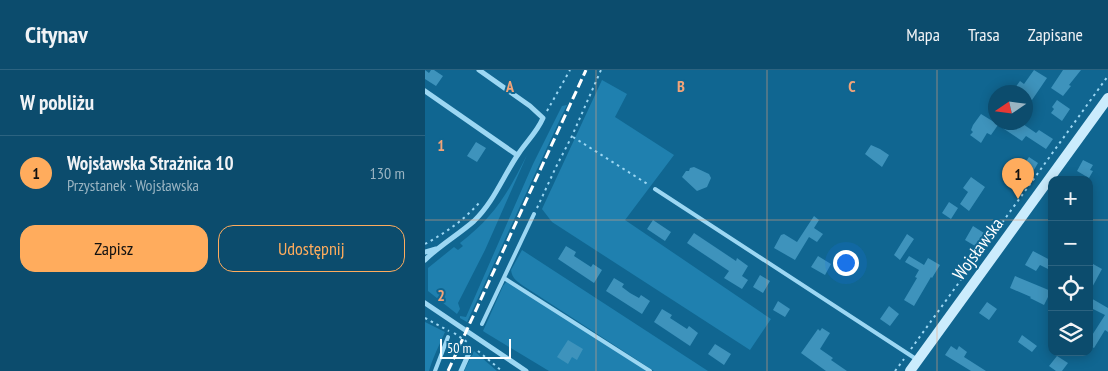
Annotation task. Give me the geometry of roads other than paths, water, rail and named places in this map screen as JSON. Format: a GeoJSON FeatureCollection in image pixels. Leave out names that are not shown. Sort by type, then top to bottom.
{"type":"FeatureCollection","features":[{"type":"Feature","properties":{"kind":"street"},"geometry":{"type":"LineString","coordinates":[[425,260],[481,213],[494,197],[517,155],[538,129],[543,118],[530,106],[479,70]]}},
{"type":"Feature","properties":{"kind":"street"},"geometry":{"type":"LineString","coordinates":[[425,91],[517,155]]}},
{"type":"Feature","properties":{"kind":"street","name":"Wojsławska"},"geometry":{"type":"LineString","coordinates":[[911,371],[1108,98]]}},
{"type":"Feature","properties":{"kind":"street"},"geometry":{"type":"LineString","coordinates":[[425,252],[437,248]]}},
{"type":"Feature","properties":{"kind":"street"},"geometry":{"type":"LineString","coordinates":[[425,303],[526,371]]}},
{"type":"Feature","properties":{"kind":"street"},"geometry":{"type":"LineString","coordinates":[[461,371],[470,351]]}},
{"type":"Feature","properties":{"kind":"lane"},"geometry":{"type":"LineString","coordinates":[[655,189],[918,360]]}},
{"type":"Feature","properties":{"kind":"lane"},"geometry":{"type":"LineString","coordinates":[[482,324],[534,214]]}},
{"type":"Feature","properties":{"kind":"lane"},"geometry":{"type":"LineString","coordinates":[[504,278],[650,371]]}},
{"type":"Feature","properties":{"kind":"lane"},"geometry":{"type":"LineString","coordinates":[[435,371],[448,337]]}},
{"type":"Feature","properties":{"kind":"railway"},"geometry":{"type":"LineString","coordinates":[[448,371],[586,70]]}},
{"type":"Feature","properties":{"kind":"place","name":"Wojsławska Strażnica 10"},"geometry":{"type":"Point","coordinates":[1018,199]}}]}
